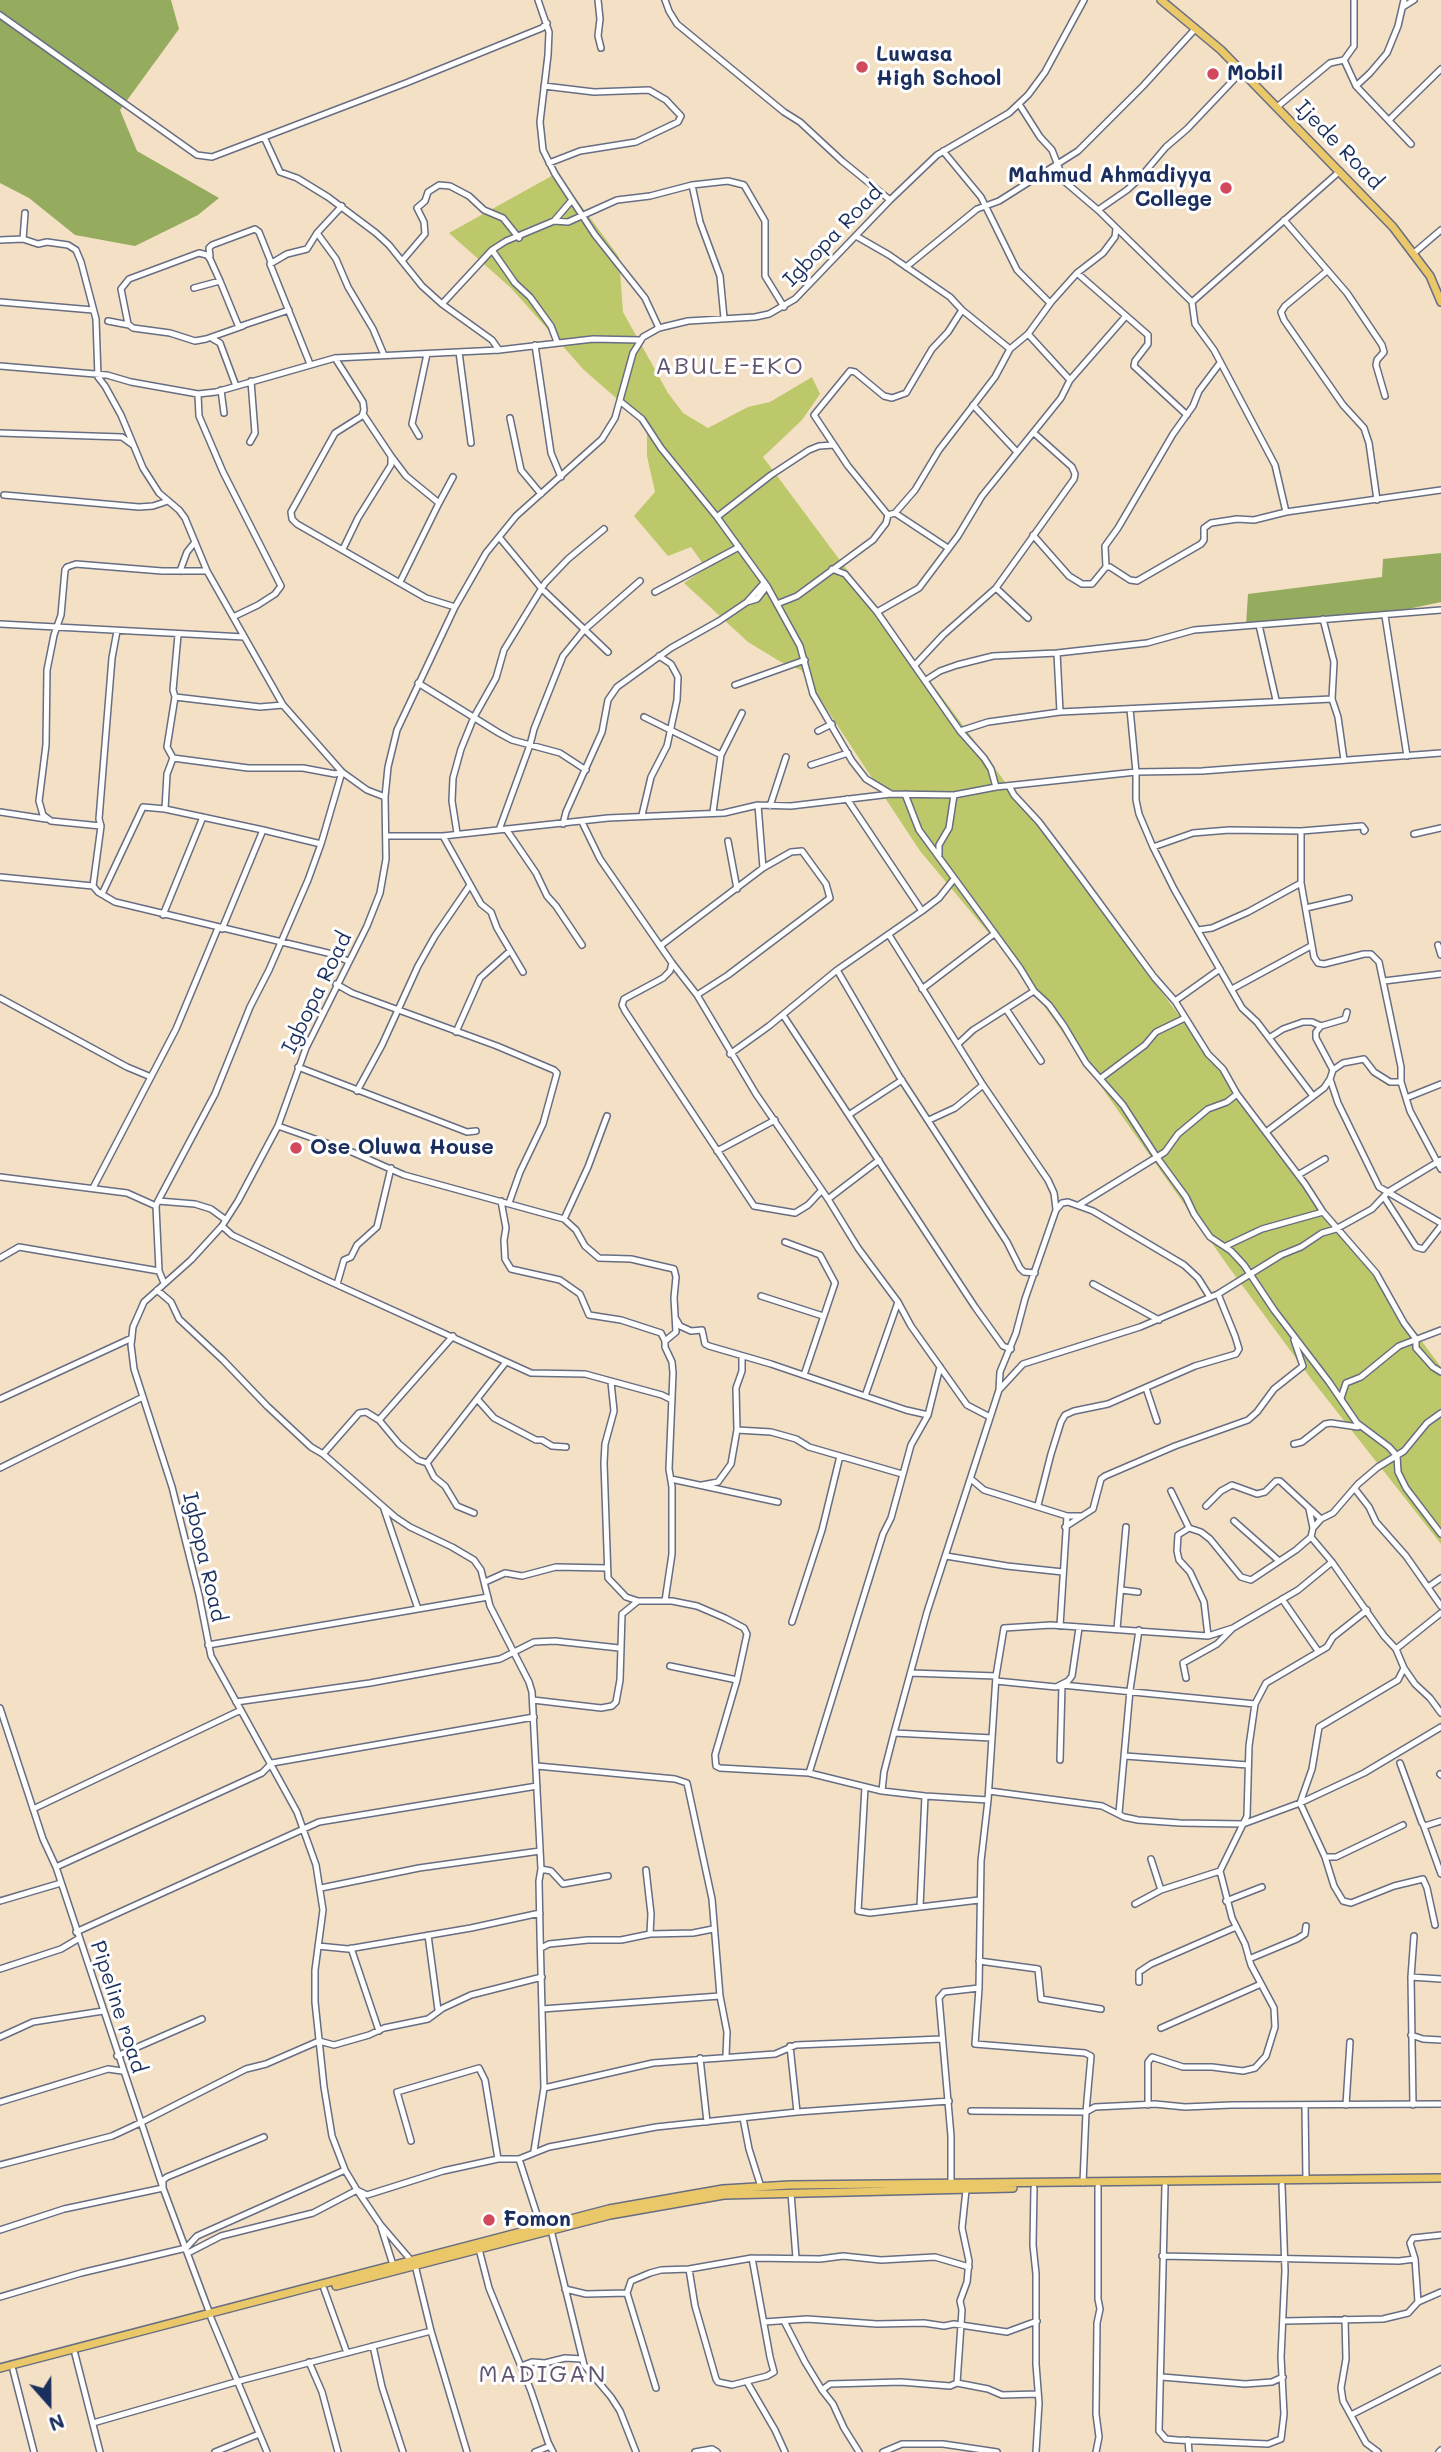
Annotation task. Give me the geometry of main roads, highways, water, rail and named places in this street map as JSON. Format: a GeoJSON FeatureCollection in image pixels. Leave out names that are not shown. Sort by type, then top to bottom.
{"type":"FeatureCollection","features":[{"type":"Feature","properties":{"kind":"main road","name":"Ijede Road"},"geometry":{"type":"LineString","coordinates":[[1161,0],[1196,28],[1277,107],[1393,227],[1430,276],[1441,302]]}},
{"type":"Feature","properties":{"kind":"main road"},"geometry":{"type":"LineString","coordinates":[[0,2370],[13,2370],[211,2316],[324,2289],[541,2227],[655,2200],[723,2189],[1306,2180],[1441,2181]]}},
{"type":"Feature","properties":{"kind":"main road"},"geometry":{"type":"LineString","coordinates":[[413,2262],[479,2249],[610,2215],[724,2195],[1441,2181]]}},
{"type":"Feature","properties":{"kind":"main road"},"geometry":{"type":"LineString","coordinates":[[0,2370],[394,2268]]}},
{"type":"Feature","properties":{"kind":"place","name":"Luwasa High School"},"geometry":{"type":"Point","coordinates":[862,67]}},
{"type":"Feature","properties":{"kind":"place","name":"Mobil"},"geometry":{"type":"Point","coordinates":[1213,74]}},
{"type":"Feature","properties":{"kind":"place","name":"Mahmud Ahmadiyya College"},"geometry":{"type":"Point","coordinates":[1226,188]}},
{"type":"Feature","properties":{"kind":"place","name":"Ose Oluwa House"},"geometry":{"type":"Point","coordinates":[296,1148]}},
{"type":"Feature","properties":{"kind":"place","name":"Fomon"},"geometry":{"type":"Point","coordinates":[489,2220]}},
{"type":"Feature","properties":{"kind":"district","name":"ABULE-EKO"},"geometry":{"type":"Point","coordinates":[730,367]}},
{"type":"Feature","properties":{"kind":"district","name":"MADIGAN"},"geometry":{"type":"Point","coordinates":[543,2375]}}]}
